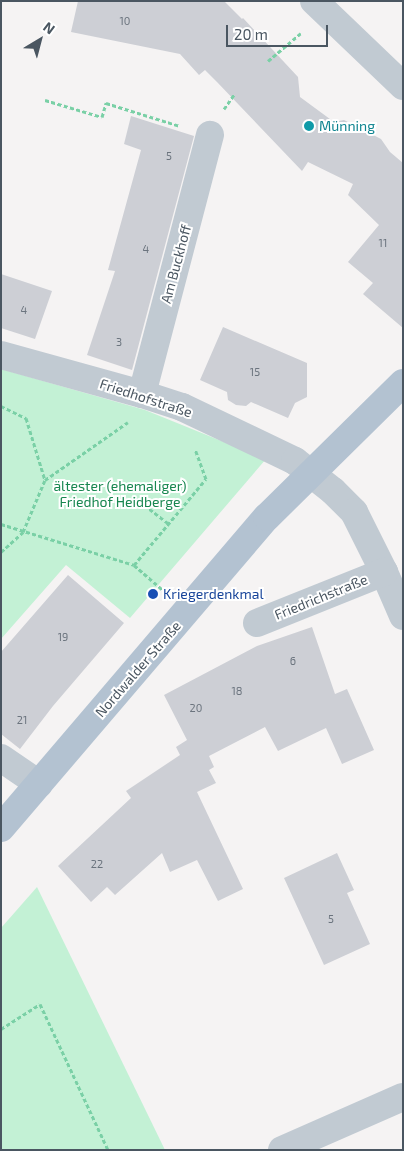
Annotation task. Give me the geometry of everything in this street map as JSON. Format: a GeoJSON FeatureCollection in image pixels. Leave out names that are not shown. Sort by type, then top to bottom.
{"type":"FeatureCollection","features":[{"type":"Feature","properties":{"kind":"main road","name":"Nordwalder Straße"},"geometry":{"type":"LineString","coordinates":[[1,828],[267,517],[403,383]]}},
{"type":"Feature","properties":{"kind":"street"},"geometry":{"type":"LineString","coordinates":[[320,7],[403,86]]}},
{"type":"Feature","properties":{"kind":"street","name":"Am Buckhoff"},"geometry":{"type":"LineString","coordinates":[[138,406],[210,135]]}},
{"type":"Feature","properties":{"kind":"street","name":"Friedhofstraße"},"geometry":{"type":"LineString","coordinates":[[1,355],[138,406],[182,408],[276,451],[311,472]]}},
{"type":"Feature","properties":{"kind":"street","name":"Friedrichstraße"},"geometry":{"type":"LineString","coordinates":[[311,472],[354,512],[384,572],[403,616]]}},
{"type":"Feature","properties":{"kind":"street","name":"Friedrichstraße"},"geometry":{"type":"LineString","coordinates":[[257,623],[384,572]]}},
{"type":"Feature","properties":{"kind":"street"},"geometry":{"type":"LineString","coordinates":[[1,758],[38,784]]}},
{"type":"Feature","properties":{"kind":"street"},"geometry":{"type":"LineString","coordinates":[[282,1150],[403,1097]]}},
{"type":"Feature","properties":{"kind":"path"},"geometry":{"type":"LineString","coordinates":[[268,61],[320,7]]}},
{"type":"Feature","properties":{"kind":"path"},"geometry":{"type":"LineString","coordinates":[[45,100],[102,117],[106,103],[210,135]]}},
{"type":"Feature","properties":{"kind":"path"},"geometry":{"type":"LineString","coordinates":[[1,406],[26,418],[45,480]]}},
{"type":"Feature","properties":{"kind":"path"},"geometry":{"type":"LineString","coordinates":[[1,552],[23,532],[45,480],[138,406]]}},
{"type":"Feature","properties":{"kind":"path"},"geometry":{"type":"LineString","coordinates":[[134,565],[206,479],[182,408]]}},
{"type":"Feature","properties":{"kind":"path"},"geometry":{"type":"LineString","coordinates":[[134,497],[168,524]]}},
{"type":"Feature","properties":{"kind":"path"},"geometry":{"type":"LineString","coordinates":[[1,524],[134,565],[188,611]]}},
{"type":"Feature","properties":{"kind":"path"},"geometry":{"type":"LineString","coordinates":[[1,1029],[40,1004],[108,1150]]}},
{"type":"Feature","properties":{"kind":"green space","name":"ältester (ehemaliger) Friedhof Heidberge"},"geometry":{"type":"Polygon","coordinates":[[[1,369],[145,410],[266,459],[130,618],[66,565],[1,639],[1,369]]]}},
{"type":"Feature","properties":{"kind":"green space"},"geometry":{"type":"Polygon","coordinates":[[[37,887],[165,1150],[1,1150],[1,928],[37,887]]]}},
{"type":"Feature","properties":{"kind":"building"},"geometry":{"type":"Polygon","coordinates":[[[78,1],[224,1],[243,18],[298,77],[300,97],[334,122],[344,120],[381,139],[390,152],[403,163],[403,328],[363,294],[373,283],[348,262],[379,225],[348,195],[353,184],[308,162],[302,171],[205,70],[199,75],[180,54],[71,32],[78,1]]]}},
{"type":"Feature","properties":{"kind":"building"},"geometry":{"type":"Polygon","coordinates":[[[131,116],[194,136],[132,370],[87,355],[115,271],[108,270],[141,150],[124,144],[131,116]]]}},
{"type":"Feature","properties":{"kind":"building"},"geometry":{"type":"Polygon","coordinates":[[[1,274],[52,291],[35,339],[1,328],[1,274]]]}},
{"type":"Feature","properties":{"kind":"building"},"geometry":{"type":"Polygon","coordinates":[[[223,327],[307,363],[307,397],[295,403],[288,418],[251,402],[246,406],[236,405],[228,400],[227,392],[200,380],[223,327]]]}},
{"type":"Feature","properties":{"kind":"building"},"geometry":{"type":"Polygon","coordinates":[[[68,575],[124,623],[53,706],[20,749],[1,734],[1,652],[68,575]]]}},
{"type":"Feature","properties":{"kind":"building"},"geometry":{"type":"Polygon","coordinates":[[[312,627],[335,694],[347,689],[374,750],[342,764],[326,728],[278,751],[265,727],[209,756],[214,767],[209,770],[216,783],[197,792],[243,889],[218,901],[197,860],[170,872],[162,853],[115,895],[107,887],[91,902],[58,866],[131,798],[126,791],[180,755],[176,747],[187,740],[164,695],[257,646],[312,627]]]}},
{"type":"Feature","properties":{"kind":"building"},"geometry":{"type":"Polygon","coordinates":[[[337,853],[354,890],[347,893],[370,944],[324,965],[284,878],[337,853]]]}},
{"type":"Feature","properties":{"kind":"place","name":"Münning"},"geometry":{"type":"Point","coordinates":[309,126]}},
{"type":"Feature","properties":{"kind":"place","name":"Kriegerdenkmal"},"geometry":{"type":"Point","coordinates":[153,594]}}]}
